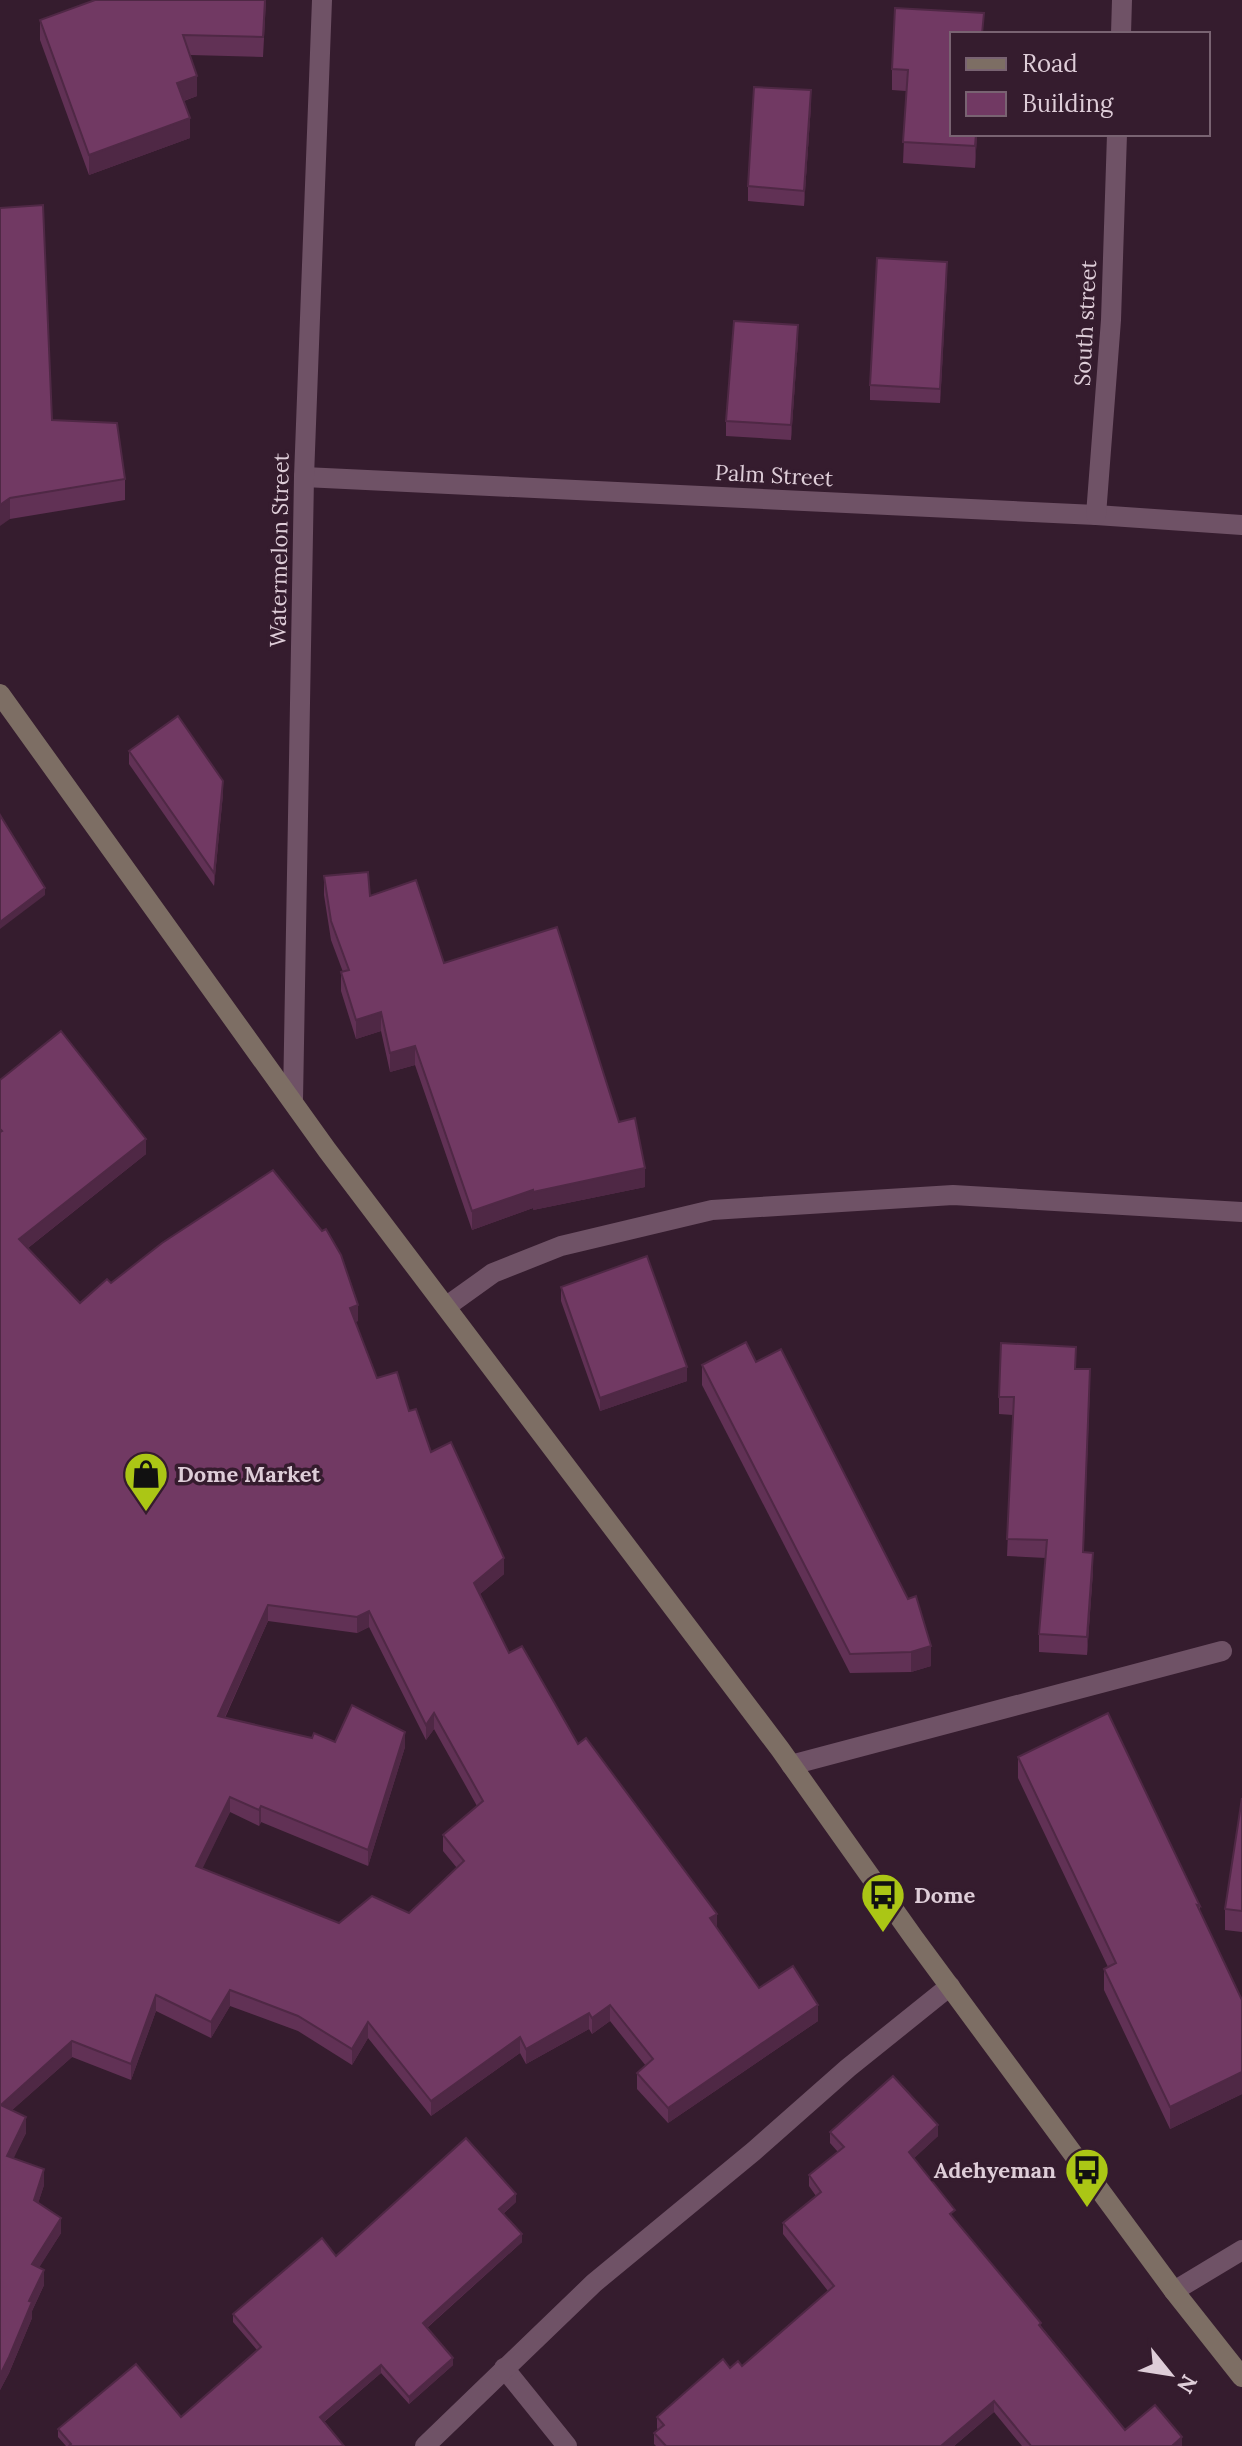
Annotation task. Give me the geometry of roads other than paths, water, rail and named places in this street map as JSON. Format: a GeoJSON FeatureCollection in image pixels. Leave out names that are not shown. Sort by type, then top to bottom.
{"type":"FeatureCollection","features":[{"type":"Feature","properties":{"kind":"main road"},"geometry":{"type":"LineString","coordinates":[[0,694],[327,1150],[791,1765],[1174,2291],[1242,2377]]}},
{"type":"Feature","properties":{"kind":"street","name":"Watermelon Street"},"geometry":{"type":"LineString","coordinates":[[293,1100],[304,477],[322,0]]}},
{"type":"Feature","properties":{"kind":"street"},"geometry":{"type":"LineString","coordinates":[[1121,32],[1122,0]]}},
{"type":"Feature","properties":{"kind":"street","name":"South street"},"geometry":{"type":"LineString","coordinates":[[1096,515],[1111,320],[1117,136]]}},
{"type":"Feature","properties":{"kind":"street","name":"Palm Street"},"geometry":{"type":"LineString","coordinates":[[304,477],[1096,515],[1242,525]]}},
{"type":"Feature","properties":{"kind":"street"},"geometry":{"type":"LineString","coordinates":[[447,1306],[493,1273],[561,1246],[712,1210],[953,1195],[1242,1212]]}},
{"type":"Feature","properties":{"kind":"street"},"geometry":{"type":"LineString","coordinates":[[791,1765],[1222,1651]]}},
{"type":"Feature","properties":{"kind":"street"},"geometry":{"type":"LineString","coordinates":[[425,2446],[594,2283],[950,1986]]}},
{"type":"Feature","properties":{"kind":"street"},"geometry":{"type":"LineString","coordinates":[[1174,2291],[1242,2250]]}},
{"type":"Feature","properties":{"kind":"street"},"geometry":{"type":"LineString","coordinates":[[504,2368],[567,2446]]}},
{"type":"Feature","properties":{"kind":"place","name":"Dome Market"},"geometry":{"type":"Point","coordinates":[146,1513]}},
{"type":"Feature","properties":{"kind":"place","name":"Dome"},"geometry":{"type":"Point","coordinates":[883,1934]}},
{"type":"Feature","properties":{"kind":"place","name":"Adehyeman"},"geometry":{"type":"Point","coordinates":[1087,2209]}}]}
